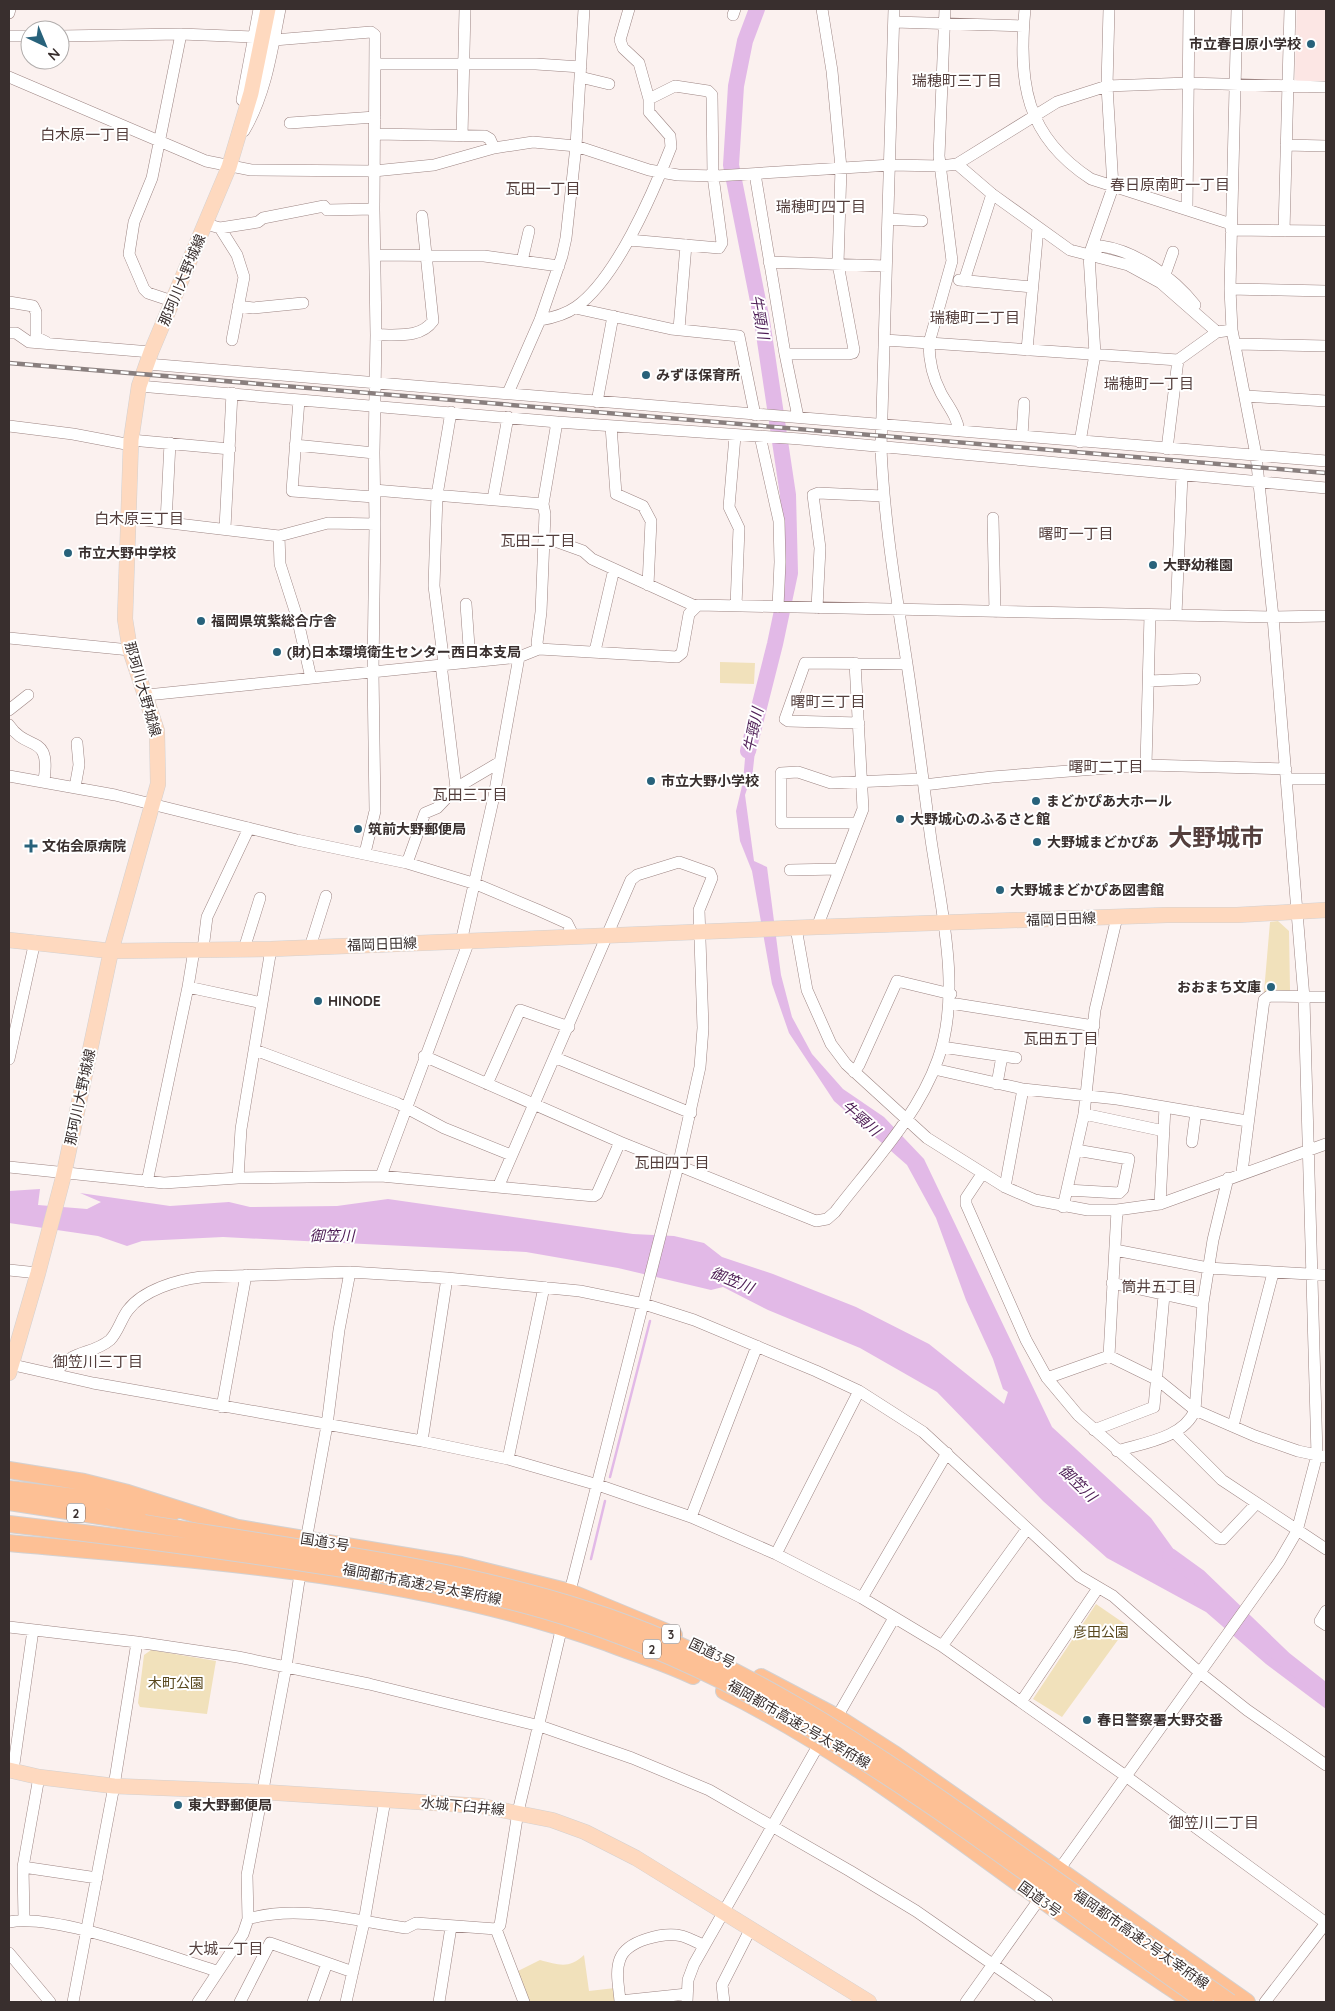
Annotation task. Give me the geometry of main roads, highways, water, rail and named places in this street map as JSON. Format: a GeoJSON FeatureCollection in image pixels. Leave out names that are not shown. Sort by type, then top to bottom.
{"type":"FeatureCollection","features":[{"type":"Feature","properties":{"kind":"highway","name":"国道3号"},"geometry":{"type":"LineString","coordinates":[[9,1470],[84,1482],[128,1493],[238,1528],[460,1565],[570,1592],[626,1613],[687,1640],[837,1717],[896,1754],[1247,2002]]}},
{"type":"Feature","properties":{"kind":"highway"},"geometry":{"type":"LineString","coordinates":[[9,1489],[109,1501],[170,1516],[238,1528]]}},
{"type":"Feature","properties":{"kind":"highway","name":"2"},"geometry":{"type":"LineString","coordinates":[[9,1502],[144,1523]]}},
{"type":"Feature","properties":{"kind":"highway"},"geometry":{"type":"LineString","coordinates":[[9,1508],[144,1523]]}},
{"type":"Feature","properties":{"kind":"highway","name":"福岡都市高速2号太宰府線"},"geometry":{"type":"LineString","coordinates":[[144,1523],[360,1558],[514,1589],[586,1609],[700,1654],[782,1696],[893,1765],[1230,2002]]}},
{"type":"Feature","properties":{"kind":"highway","name":"福岡都市高速2号太宰府線"},"geometry":{"type":"LineString","coordinates":[[9,1524],[246,1554],[437,1585],[516,1602],[582,1622],[641,1644],[703,1671],[767,1703],[887,1775],[1205,2002]]}},
{"type":"Feature","properties":{"kind":"highway","name":"国道3号"},"geometry":{"type":"LineString","coordinates":[[9,1543],[300,1573],[387,1585],[456,1599],[562,1627],[680,1670],[741,1700],[819,1744],[880,1782],[1039,1898],[1192,2002]]}},
{"type":"Feature","properties":{"kind":"main road","name":"那珂川大野城線"},"geometry":{"type":"LineString","coordinates":[[10,1368],[64,1175],[111,950],[158,784],[157,730],[147,695],[130,650],[125,619],[131,442],[139,386],[172,301],[213,226],[251,93],[268,9]]}},
{"type":"Feature","properties":{"kind":"main road","name":"福岡日田線"},"geometry":{"type":"LineString","coordinates":[[9,940],[36,941],[111,950],[271,949],[607,937],[817,927],[1237,915],[1326,910]]}},
{"type":"Feature","properties":{"kind":"main road","name":"水城下臼井線"},"geometry":{"type":"LineString","coordinates":[[11,1770],[39,1777],[114,1786],[263,1792],[481,1806],[552,1820],[606,1843],[723,1911],[750,1930],[868,2002]]}},
{"type":"Feature","properties":{"kind":"water"},"geometry":{"type":"Polygon","coordinates":[[[754,727],[755,751],[751,788],[747,789],[745,795],[754,861],[767,867],[781,975],[792,1017],[812,1054],[843,1089],[884,1117],[924,1159],[1052,1427],[1151,1518],[1200,1586],[1253,1634],[1326,1686],[1326,1709],[1266,1664],[1206,1612],[1107,1558],[1043,1501],[937,1392],[860,1348],[768,1310],[723,1287],[711,1290],[618,1268],[526,1252],[223,1237],[142,1241],[127,1246],[98,1236],[9,1223],[9,1191],[40,1189],[38,1205],[87,1209],[101,1202],[80,1193],[170,1206],[229,1202],[250,1207],[337,1206],[388,1199],[633,1234],[674,1236],[704,1243],[722,1257],[773,1274],[856,1307],[929,1344],[1004,1404],[1008,1392],[1003,1389],[993,1359],[966,1300],[936,1218],[907,1165],[834,1101],[789,1033],[772,984],[752,871],[740,841],[736,811],[743,782],[746,747],[754,727]]]}},
{"type":"Feature","properties":{"kind":"waterway","name":"牛頸川"},"geometry":{"type":"LineString","coordinates":[[748,751],[775,644],[790,573],[788,495],[762,321],[731,165],[736,86],[745,41],[757,9]]}},
{"type":"Feature","properties":{"kind":"waterway"},"geometry":{"type":"LineString","coordinates":[[610,1477],[650,1321]]}},
{"type":"Feature","properties":{"kind":"waterway"},"geometry":{"type":"LineString","coordinates":[[591,1559],[605,1501]]}},
{"type":"Feature","properties":{"kind":"waterway","name":"御笠川"},"geometry":{"type":"LineString","coordinates":[[1170,1556],[1199,1577],[1284,1659],[1326,1692]]}},
{"type":"Feature","properties":{"kind":"railway"},"geometry":{"type":"LineString","coordinates":[[9,363],[1326,473]]}},
{"type":"Feature","properties":{"kind":"place","name":"市立春日原小学校"},"geometry":{"type":"Point","coordinates":[1311,44]}},
{"type":"Feature","properties":{"kind":"place","name":"みずほ保育所"},"geometry":{"type":"Point","coordinates":[646,375]}},
{"type":"Feature","properties":{"kind":"place","name":"市立大野中学校"},"geometry":{"type":"Point","coordinates":[68,553]}},
{"type":"Feature","properties":{"kind":"place","name":"大野幼稚園"},"geometry":{"type":"Point","coordinates":[1153,565]}},
{"type":"Feature","properties":{"kind":"place","name":"福岡県筑紫総合庁舎"},"geometry":{"type":"Point","coordinates":[201,621]}},
{"type":"Feature","properties":{"kind":"place","name":"(財)日本環境衛生センター西日本支局"},"geometry":{"type":"Point","coordinates":[277,652]}},
{"type":"Feature","properties":{"kind":"place","name":"市立大野小学校"},"geometry":{"type":"Point","coordinates":[651,781]}},
{"type":"Feature","properties":{"kind":"place","name":"まどかぴあ大ホール"},"geometry":{"type":"Point","coordinates":[1036,801]}},
{"type":"Feature","properties":{"kind":"place","name":"大野城心のふるさと館"},"geometry":{"type":"Point","coordinates":[900,819]}},
{"type":"Feature","properties":{"kind":"place","name":"筑前大野郵便局"},"geometry":{"type":"Point","coordinates":[358,829]}},
{"type":"Feature","properties":{"kind":"place","name":"大野城まどかぴあ"},"geometry":{"type":"Point","coordinates":[1037,842]}},
{"type":"Feature","properties":{"kind":"place","name":"文佑会原病院"},"geometry":{"type":"Point","coordinates":[31,846]}},
{"type":"Feature","properties":{"kind":"place","name":"大野城まどかぴあ図書館"},"geometry":{"type":"Point","coordinates":[1000,890]}},
{"type":"Feature","properties":{"kind":"place","name":"おおまち文庫"},"geometry":{"type":"Point","coordinates":[1271,987]}},
{"type":"Feature","properties":{"kind":"place","name":"HINODE"},"geometry":{"type":"Point","coordinates":[318,1001]}},
{"type":"Feature","properties":{"kind":"place","name":"春日警察署大野交番"},"geometry":{"type":"Point","coordinates":[1087,1720]}},
{"type":"Feature","properties":{"kind":"place","name":"東大野郵便局"},"geometry":{"type":"Point","coordinates":[178,1805]}},
{"type":"Feature","properties":{"kind":"district","name":"瑞穂町三丁目"},"geometry":{"type":"Point","coordinates":[957,80]}},
{"type":"Feature","properties":{"kind":"district","name":"白木原一丁目"},"geometry":{"type":"Point","coordinates":[85,134]}},
{"type":"Feature","properties":{"kind":"district","name":"春日原南町一丁目"},"geometry":{"type":"Point","coordinates":[1170,184]}},
{"type":"Feature","properties":{"kind":"district","name":"瓦田一丁目"},"geometry":{"type":"Point","coordinates":[543,188]}},
{"type":"Feature","properties":{"kind":"district","name":"瑞穂町四丁目"},"geometry":{"type":"Point","coordinates":[821,206]}},
{"type":"Feature","properties":{"kind":"district","name":"瑞穂町二丁目"},"geometry":{"type":"Point","coordinates":[975,317]}},
{"type":"Feature","properties":{"kind":"district","name":"瑞穂町一丁目"},"geometry":{"type":"Point","coordinates":[1149,383]}},
{"type":"Feature","properties":{"kind":"district","name":"白木原三丁目"},"geometry":{"type":"Point","coordinates":[139,518]}},
{"type":"Feature","properties":{"kind":"district","name":"曙町一丁目"},"geometry":{"type":"Point","coordinates":[1076,533]}},
{"type":"Feature","properties":{"kind":"district","name":"瓦田二丁目"},"geometry":{"type":"Point","coordinates":[538,540]}},
{"type":"Feature","properties":{"kind":"district","name":"曙町三丁目"},"geometry":{"type":"Point","coordinates":[828,701]}},
{"type":"Feature","properties":{"kind":"district","name":"曙町二丁目"},"geometry":{"type":"Point","coordinates":[1106,766]}},
{"type":"Feature","properties":{"kind":"district","name":"瓦田三丁目"},"geometry":{"type":"Point","coordinates":[470,794]}},
{"type":"Feature","properties":{"kind":"district","name":"大野城市"},"geometry":{"type":"Point","coordinates":[1216,837]}},
{"type":"Feature","properties":{"kind":"district","name":"瓦田五丁目"},"geometry":{"type":"Point","coordinates":[1061,1038]}},
{"type":"Feature","properties":{"kind":"district","name":"瓦田四丁目"},"geometry":{"type":"Point","coordinates":[672,1162]}},
{"type":"Feature","properties":{"kind":"district","name":"筒井五丁目"},"geometry":{"type":"Point","coordinates":[1159,1286]}},
{"type":"Feature","properties":{"kind":"district","name":"御笠川三丁目"},"geometry":{"type":"Point","coordinates":[98,1361]}},
{"type":"Feature","properties":{"kind":"district","name":"御笠川二丁目"},"geometry":{"type":"Point","coordinates":[1214,1822]}},
{"type":"Feature","properties":{"kind":"district","name":"大城一丁目"},"geometry":{"type":"Point","coordinates":[226,1948]}},
{"type":"Feature","properties":{"kind":"park label","name":"彦田公園"},"geometry":{"type":"Point","coordinates":[1101,1632]}},
{"type":"Feature","properties":{"kind":"park label","name":"木町公園"},"geometry":{"type":"Point","coordinates":[176,1683]}}]}
